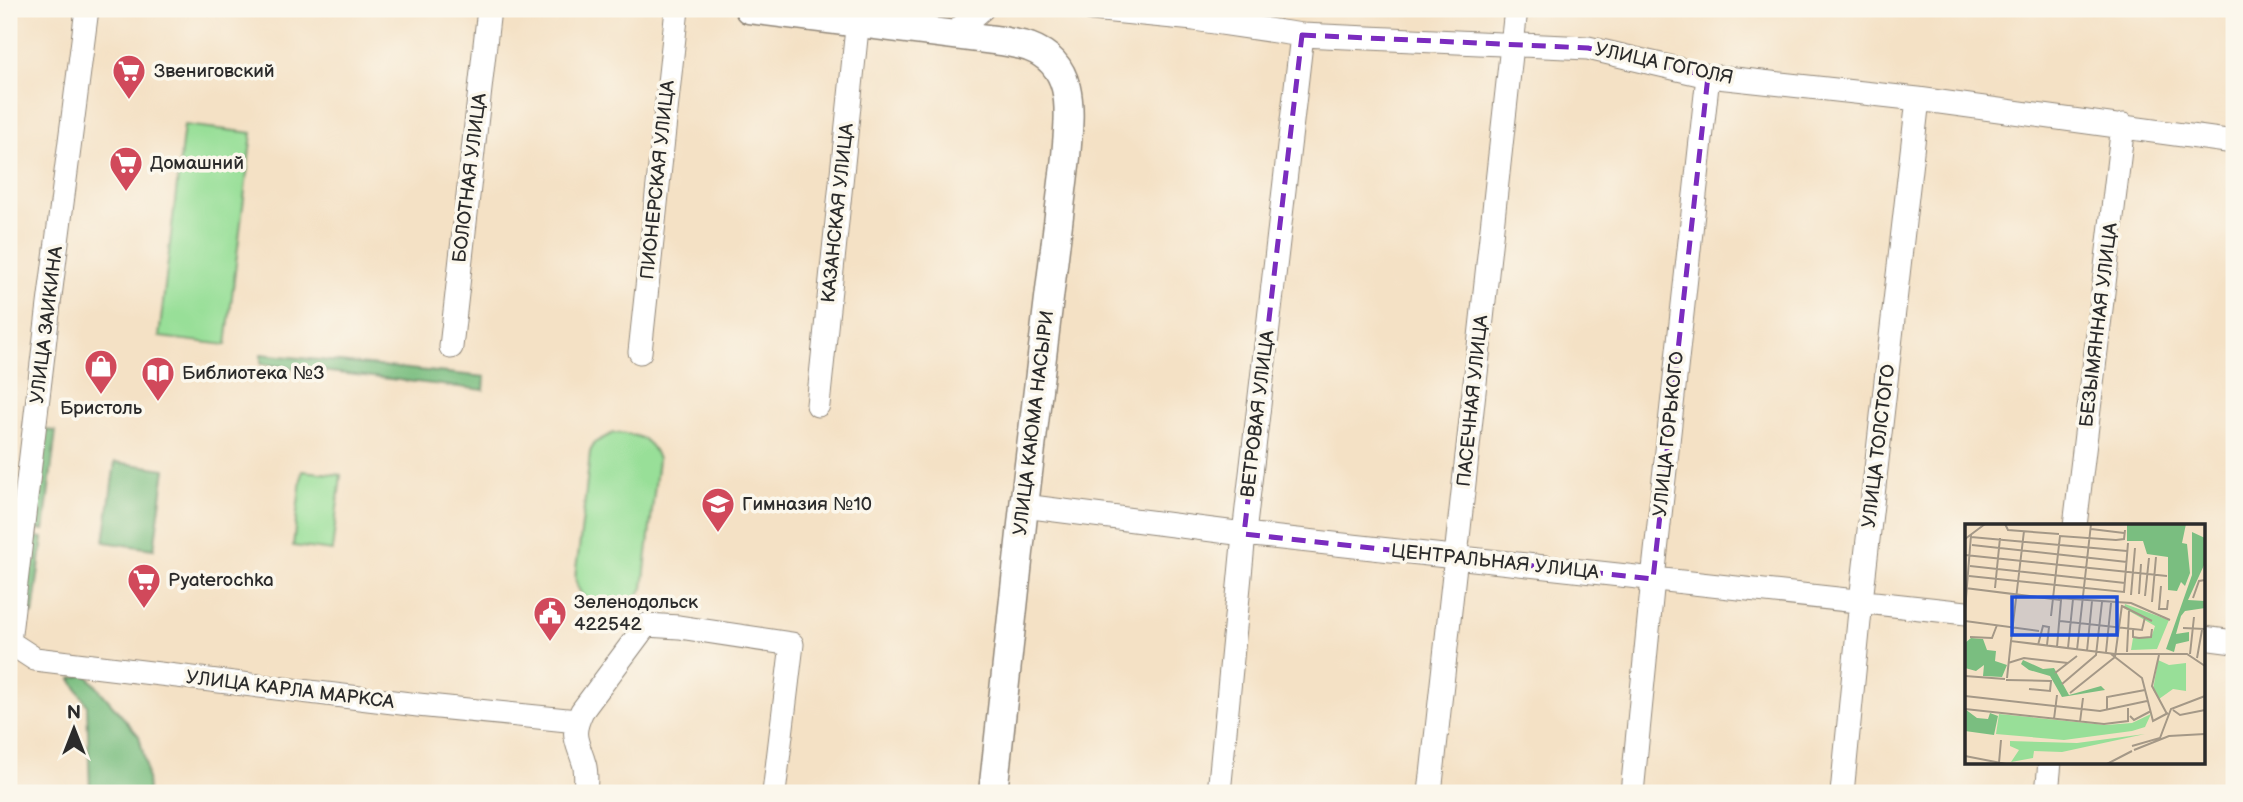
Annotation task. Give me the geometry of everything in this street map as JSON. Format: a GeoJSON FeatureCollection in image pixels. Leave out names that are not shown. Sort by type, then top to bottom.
{"type":"FeatureCollection","features":[{"type":"Feature","properties":{"kind":"main road"},"geometry":{"type":"LineString","coordinates":[[749,9],[858,15],[953,35]]}},
{"type":"Feature","properties":{"kind":"main road","name":"УЛИЦА КАЮМА НАСЫРИ"},"geometry":{"type":"LineString","coordinates":[[953,35],[1002,41],[1030,48],[1048,58],[1063,76],[1070,108],[993,793]]}},
{"type":"Feature","properties":{"kind":"street","name":"УЛИЦА ЗАИКИНА"},"geometry":{"type":"LineString","coordinates":[[9,642],[87,9]]}},
{"type":"Feature","properties":{"kind":"street","name":"БОЛОТНАЯ УЛИЦА"},"geometry":{"type":"LineString","coordinates":[[451,347],[489,9]]}},
{"type":"Feature","properties":{"kind":"street","name":"ПИОНЕРСКАЯ УЛИЦА"},"geometry":{"type":"LineString","coordinates":[[640,352],[677,9]]}},
{"type":"Feature","properties":{"kind":"street"},"geometry":{"type":"LineString","coordinates":[[953,35],[982,9]]}},
{"type":"Feature","properties":{"kind":"street","name":"УЛИЦА ГОГОЛЯ"},"geometry":{"type":"LineString","coordinates":[[1092,9],[1194,19],[1302,35],[1588,48],[1709,76],[1918,99],[2234,142]]}},
{"type":"Feature","properties":{"kind":"street","name":"ПАСЕЧНАЯ УЛИЦА"},"geometry":{"type":"LineString","coordinates":[[1430,793],[1516,9]]}},
{"type":"Feature","properties":{"kind":"street","name":"КАЗАНСКАЯ УЛИЦА"},"geometry":{"type":"LineString","coordinates":[[818,405],[858,15]]}},
{"type":"Feature","properties":{"kind":"street","name":"ВЕТРОВАЯ УЛИЦА"},"geometry":{"type":"LineString","coordinates":[[1219,793],[1244,534],[1302,35]]}},
{"type":"Feature","properties":{"kind":"street","name":"УЛИЦА ГОРЬКОГО"},"geometry":{"type":"LineString","coordinates":[[1632,793],[1709,76]]}},
{"type":"Feature","properties":{"kind":"street","name":"УЛИЦА ТОЛСТОГО"},"geometry":{"type":"LineString","coordinates":[[1842,793],[1918,99]]}},
{"type":"Feature","properties":{"kind":"street","name":"БЕЗЫМЯННАЯ УЛИЦА"},"geometry":{"type":"LineString","coordinates":[[2075,524],[2123,125]]}},
{"type":"Feature","properties":{"kind":"street","name":"ЦЕНТРАЛЬНАЯ УЛИЦА"},"geometry":{"type":"LineString","coordinates":[[1024,506],[1244,534],[1965,613]]}},
{"type":"Feature","properties":{"kind":"street"},"geometry":{"type":"LineString","coordinates":[[585,793],[587,779],[584,761],[575,742],[577,721],[646,625],[679,627],[792,644],[774,793]]}},
{"type":"Feature","properties":{"kind":"street"},"geometry":{"type":"LineString","coordinates":[[2204,638],[2234,642]]}},
{"type":"Feature","properties":{"kind":"street","name":"УЛИЦА КАРЛА МАРКСА"},"geometry":{"type":"LineString","coordinates":[[9,642],[35,659],[577,721]]}},
{"type":"Feature","properties":{"kind":"street"},"geometry":{"type":"LineString","coordinates":[[2047,793],[2050,764]]}},
{"type":"Feature","properties":{"kind":"highlighted area"},"geometry":{"type":"Polygon","coordinates":[[[1302,35],[1588,48],[1708,76],[1653,579],[1244,534],[1302,35]]]}},
{"type":"Feature","properties":{"kind":"green space"},"geometry":{"type":"Polygon","coordinates":[[[184,125],[252,133],[226,345],[159,337],[184,125]]]}},
{"type":"Feature","properties":{"kind":"green space"},"geometry":{"type":"Polygon","coordinates":[[[261,354],[485,377],[484,390],[261,364],[261,354]]]}},
{"type":"Feature","properties":{"kind":"green space"},"geometry":{"type":"Polygon","coordinates":[[[44,430],[56,431],[44,530],[32,529],[44,430]]]}},
{"type":"Feature","properties":{"kind":"green space"},"geometry":{"type":"Polygon","coordinates":[[[613,433],[641,438],[651,445],[658,459],[643,588],[627,603],[607,608],[588,600],[581,593],[575,574],[590,452],[594,443],[613,433]]]}},
{"type":"Feature","properties":{"kind":"green space"},"geometry":{"type":"Polygon","coordinates":[[[115,462],[165,469],[154,549],[104,542],[115,462]]]}},
{"type":"Feature","properties":{"kind":"green space"},"geometry":{"type":"Polygon","coordinates":[[[302,471],[341,475],[332,551],[293,546],[302,471]]]}},
{"type":"Feature","properties":{"kind":"green space"},"geometry":{"type":"Polygon","coordinates":[[[31,536],[43,538],[33,614],[21,612],[31,536]]]}},
{"type":"Feature","properties":{"kind":"green space"},"geometry":{"type":"Polygon","coordinates":[[[86,674],[139,736],[146,765],[148,791],[126,794],[90,789],[87,705],[71,679],[86,674]]]}},
{"type":"Feature","properties":{"kind":"place","name":"Звениговский"},"geometry":{"type":"Point","coordinates":[129,101]}},
{"type":"Feature","properties":{"kind":"place","name":"Домашний"},"geometry":{"type":"Point","coordinates":[126,193]}},
{"type":"Feature","properties":{"kind":"place","name":"Бристоль"},"geometry":{"type":"Point","coordinates":[101,396]}},
{"type":"Feature","properties":{"kind":"place","name":"Библиотека №3"},"geometry":{"type":"Point","coordinates":[158,403]}},
{"type":"Feature","properties":{"kind":"place","name":"Гимназия №10"},"geometry":{"type":"Point","coordinates":[718,534]}},
{"type":"Feature","properties":{"kind":"place","name":"Pyaterochka"},"geometry":{"type":"Point","coordinates":[144,610]}},
{"type":"Feature","properties":{"kind":"place","name":"Зеленодольск 422542"},"geometry":{"type":"Point","coordinates":[550,643]}}]}
